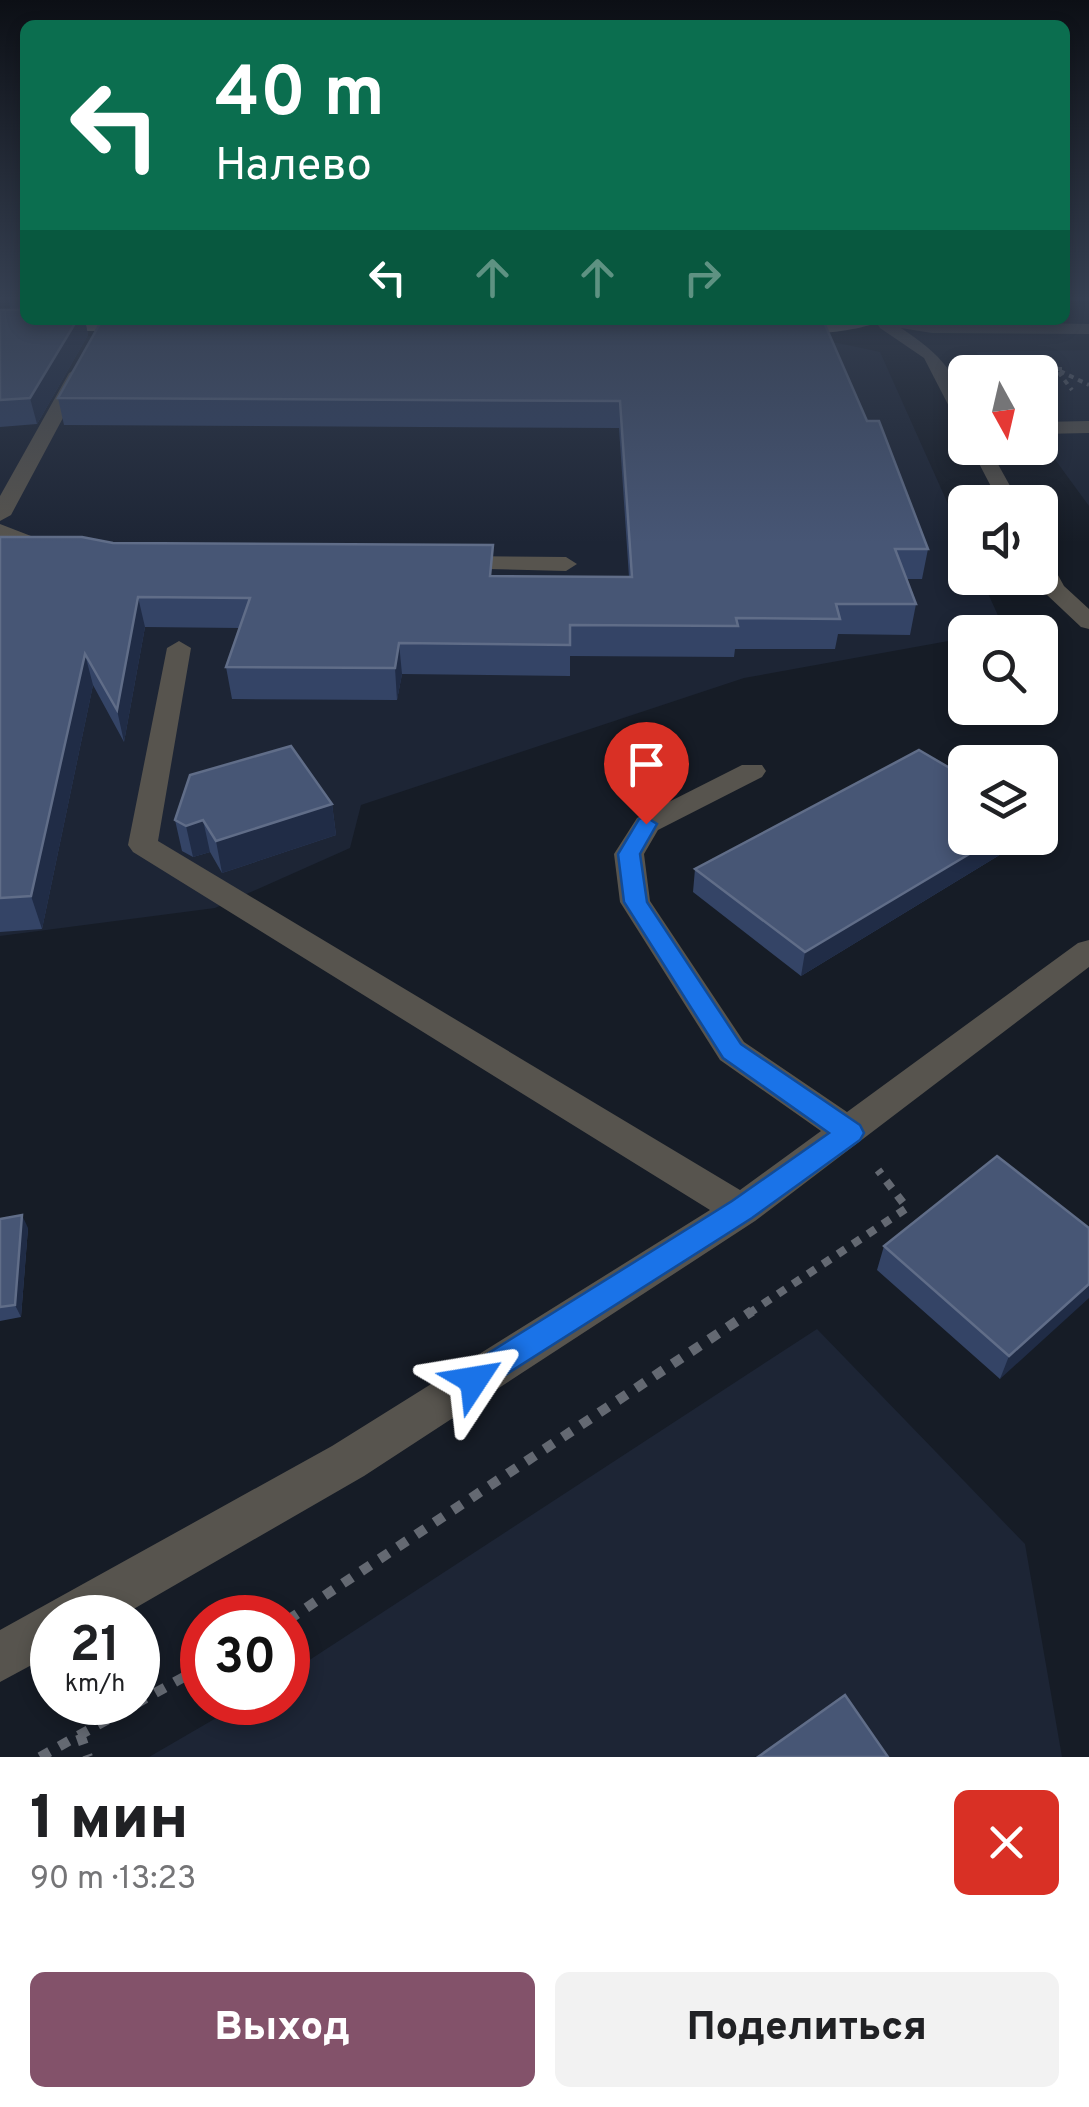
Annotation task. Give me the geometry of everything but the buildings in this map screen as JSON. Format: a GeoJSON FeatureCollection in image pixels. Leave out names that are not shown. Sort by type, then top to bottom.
{"type":"FeatureCollection","features":[{"type":"Feature","properties":{"kind":"street"},"geometry":{"type":"LineString","coordinates":[[0,514],[75,379]]}},
{"type":"Feature","properties":{"kind":"street"},"geometry":{"type":"LineString","coordinates":[[1058,428],[1089,427]]}},
{"type":"Feature","properties":{"kind":"street"},"geometry":{"type":"LineString","coordinates":[[0,530],[50,552],[70,554]]}},
{"type":"Feature","properties":{"kind":"street"},"geometry":{"type":"LineString","coordinates":[[428,563],[566,564]]}},
{"type":"Feature","properties":{"kind":"street"},"geometry":{"type":"LineString","coordinates":[[1058,593],[1089,622]]}},
{"type":"Feature","properties":{"kind":"street"},"geometry":{"type":"LineString","coordinates":[[179,648],[143,845],[654,1160],[742,1210]]}},
{"type":"Feature","properties":{"kind":"street"},"geometry":{"type":"LineString","coordinates":[[752,771],[646,824],[629,854],[635,902],[732,1051],[850,1133]]}},
{"type":"Feature","properties":{"kind":"street"},"geometry":{"type":"LineString","coordinates":[[110,1595],[348,1460],[742,1210],[1089,951]]}},
{"type":"Feature","properties":{"kind":"street"},"geometry":{"type":"LineString","coordinates":[[0,1657],[30,1640]]}},
{"type":"Feature","properties":{"kind":"path"},"geometry":{"type":"LineString","coordinates":[[1064,379],[1076,394]]}},
{"type":"Feature","properties":{"kind":"path"},"geometry":{"type":"LineString","coordinates":[[310,1605],[907,1208],[850,1133]]}},
{"type":"Feature","properties":{"kind":"path"},"geometry":{"type":"LineString","coordinates":[[40,1757],[180,1679]]}},
{"type":"Feature","properties":{"kind":"path"},"geometry":{"type":"LineString","coordinates":[[80,1734],[88,1757]]}},
{"type":"Feature","properties":{"kind":"shaded area"},"geometry":{"type":"Polygon","coordinates":[[[0,379],[892,379],[948,504],[948,595],[989,595],[998,615],[948,615],[948,641],[744,678],[361,805],[350,848],[215,908],[0,936],[0,379]]]}},
{"type":"Feature","properties":{"kind":"shaded area"},"geometry":{"type":"Polygon","coordinates":[[[1058,379],[1089,379],[1089,506],[1058,464],[1058,379]]]}},
{"type":"Feature","properties":{"kind":"shaded area"},"geometry":{"type":"Polygon","coordinates":[[[817,1329],[1025,1544],[1062,1757],[149,1757],[204,1725],[310,1725],[310,1660],[817,1329]]]}},
{"type":"Feature","properties":{"kind":"route"},"geometry":{"type":"LineString","coordinates":[[474,1380],[742,1210],[850,1133],[732,1051],[635,902],[629,854],[646,824]]}}]}
